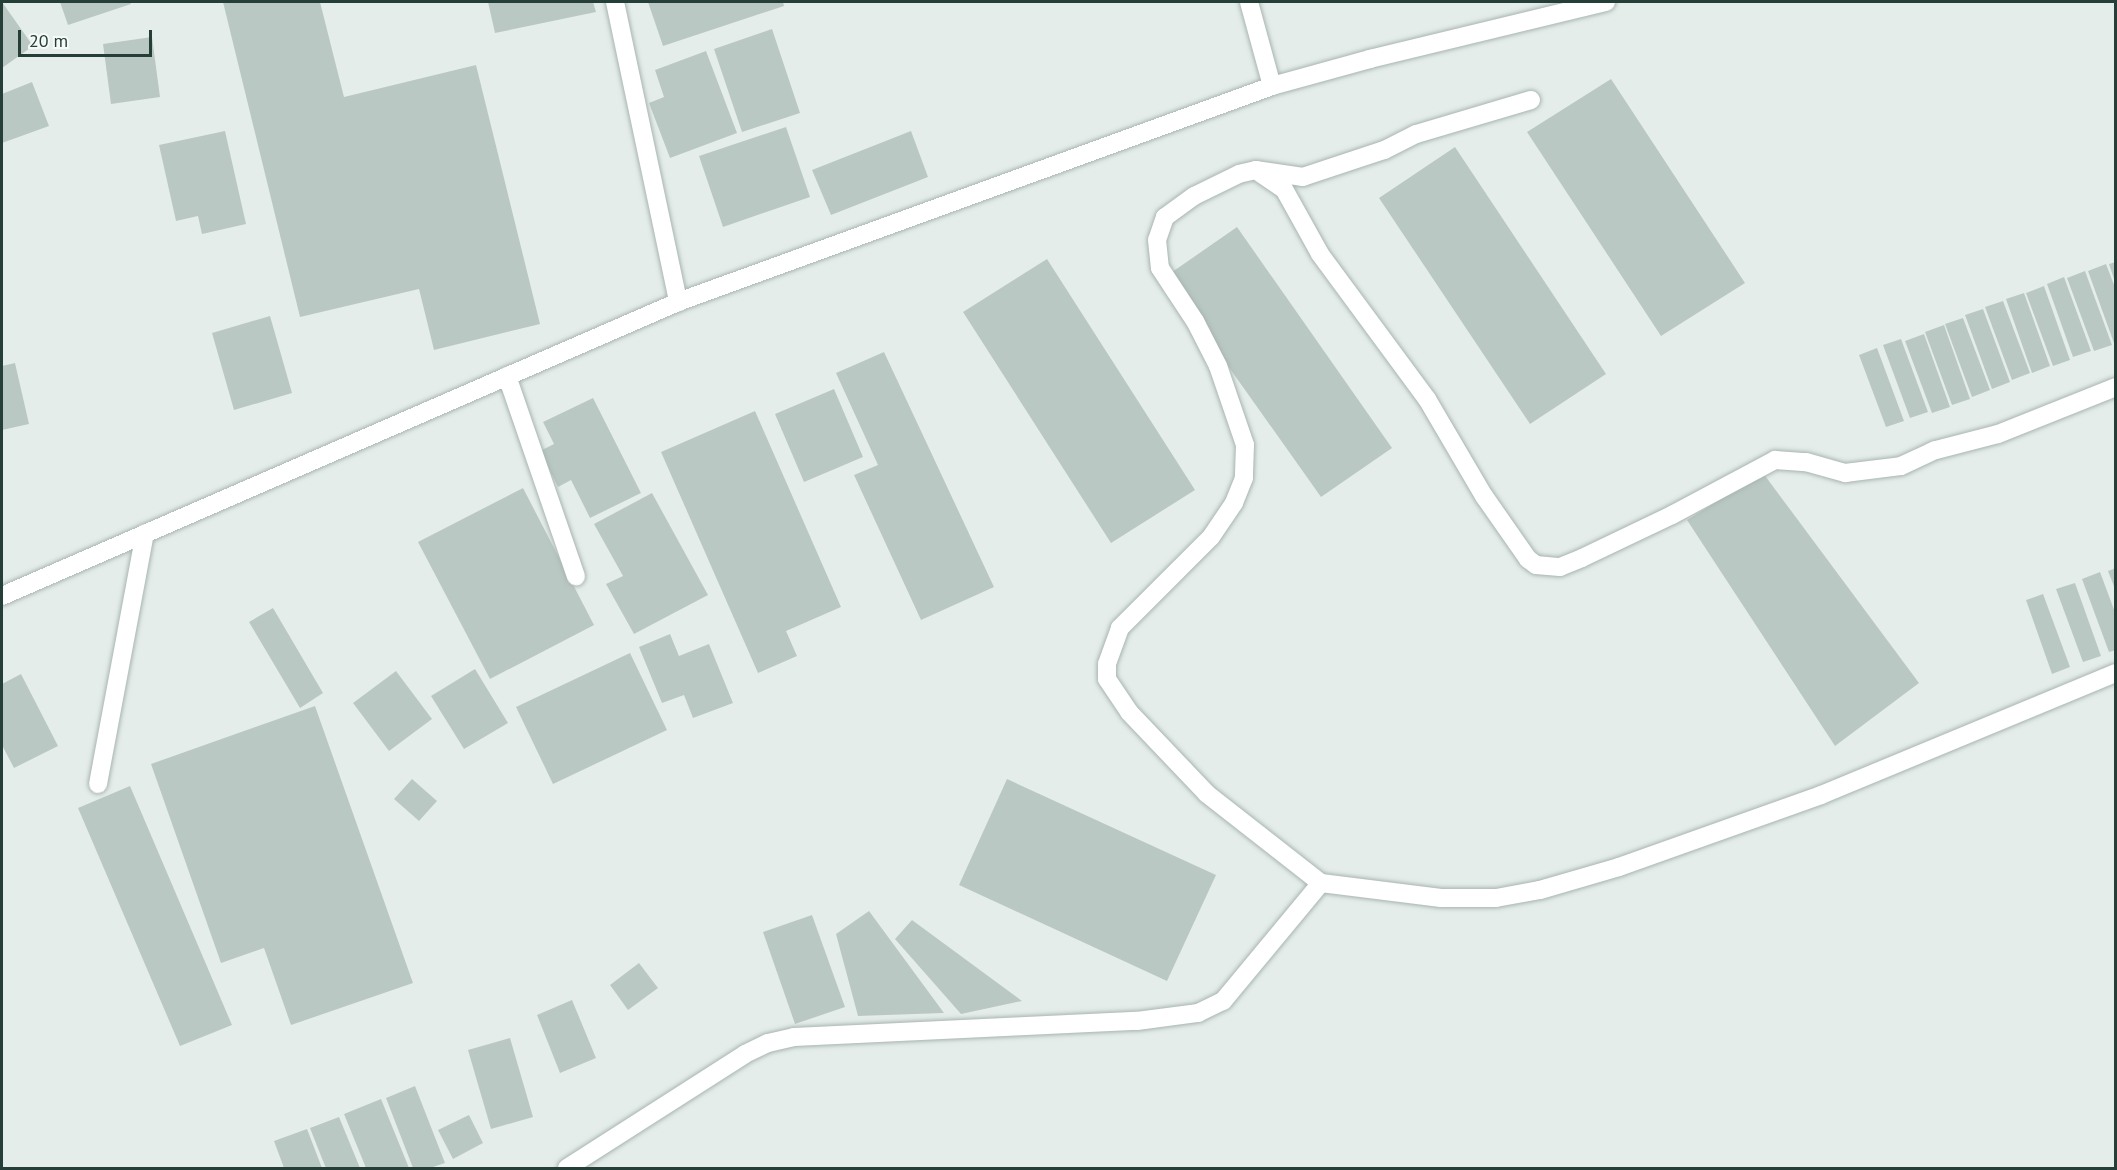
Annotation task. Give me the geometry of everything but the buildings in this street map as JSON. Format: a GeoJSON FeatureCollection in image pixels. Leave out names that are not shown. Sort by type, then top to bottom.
{"type":"FeatureCollection","features":[{"type":"Feature","properties":{"kind":"street"},"geometry":{"type":"LineString","coordinates":[[615,2],[678,302]]}},
{"type":"Feature","properties":{"kind":"street"},"geometry":{"type":"LineString","coordinates":[[1249,2],[1272,86]]}},
{"type":"Feature","properties":{"kind":"street"},"geometry":{"type":"LineString","coordinates":[[2,596],[678,302],[1272,86],[1370,58],[1606,2]]}},
{"type":"Feature","properties":{"kind":"street"},"geometry":{"type":"LineString","coordinates":[[1531,100],[1416,134],[1384,150],[1303,177],[1256,170],[1239,174],[1194,196],[1165,217],[1158,240],[1160,268],[1164,278],[1194,321],[1218,366],[1245,445],[1244,478],[1234,503],[1211,537],[1120,628],[1107,664],[1107,679],[1130,712],[1207,794],[1321,883],[1441,898],[1496,898],[1540,890],[1619,867],[1821,795],[2115,673]]}},
{"type":"Feature","properties":{"kind":"street"},"geometry":{"type":"LineString","coordinates":[[1256,170],[1284,189],[1320,254],[1427,399],[1484,496],[1528,559],[1536,566],[1560,567],[1582,558],[1672,515],[1775,460],[1806,462],[1845,473],[1901,466],[1936,450],[1998,434],[2115,387]]}},
{"type":"Feature","properties":{"kind":"street"},"geometry":{"type":"LineString","coordinates":[[507,376],[576,576]]}},
{"type":"Feature","properties":{"kind":"street"},"geometry":{"type":"LineString","coordinates":[[98,784],[146,533]]}},
{"type":"Feature","properties":{"kind":"street"},"geometry":{"type":"LineString","coordinates":[[567,1168],[745,1054],[768,1043],[804,1036],[1137,1022],[1198,1013],[1223,1001],[1321,883]]}}]}
